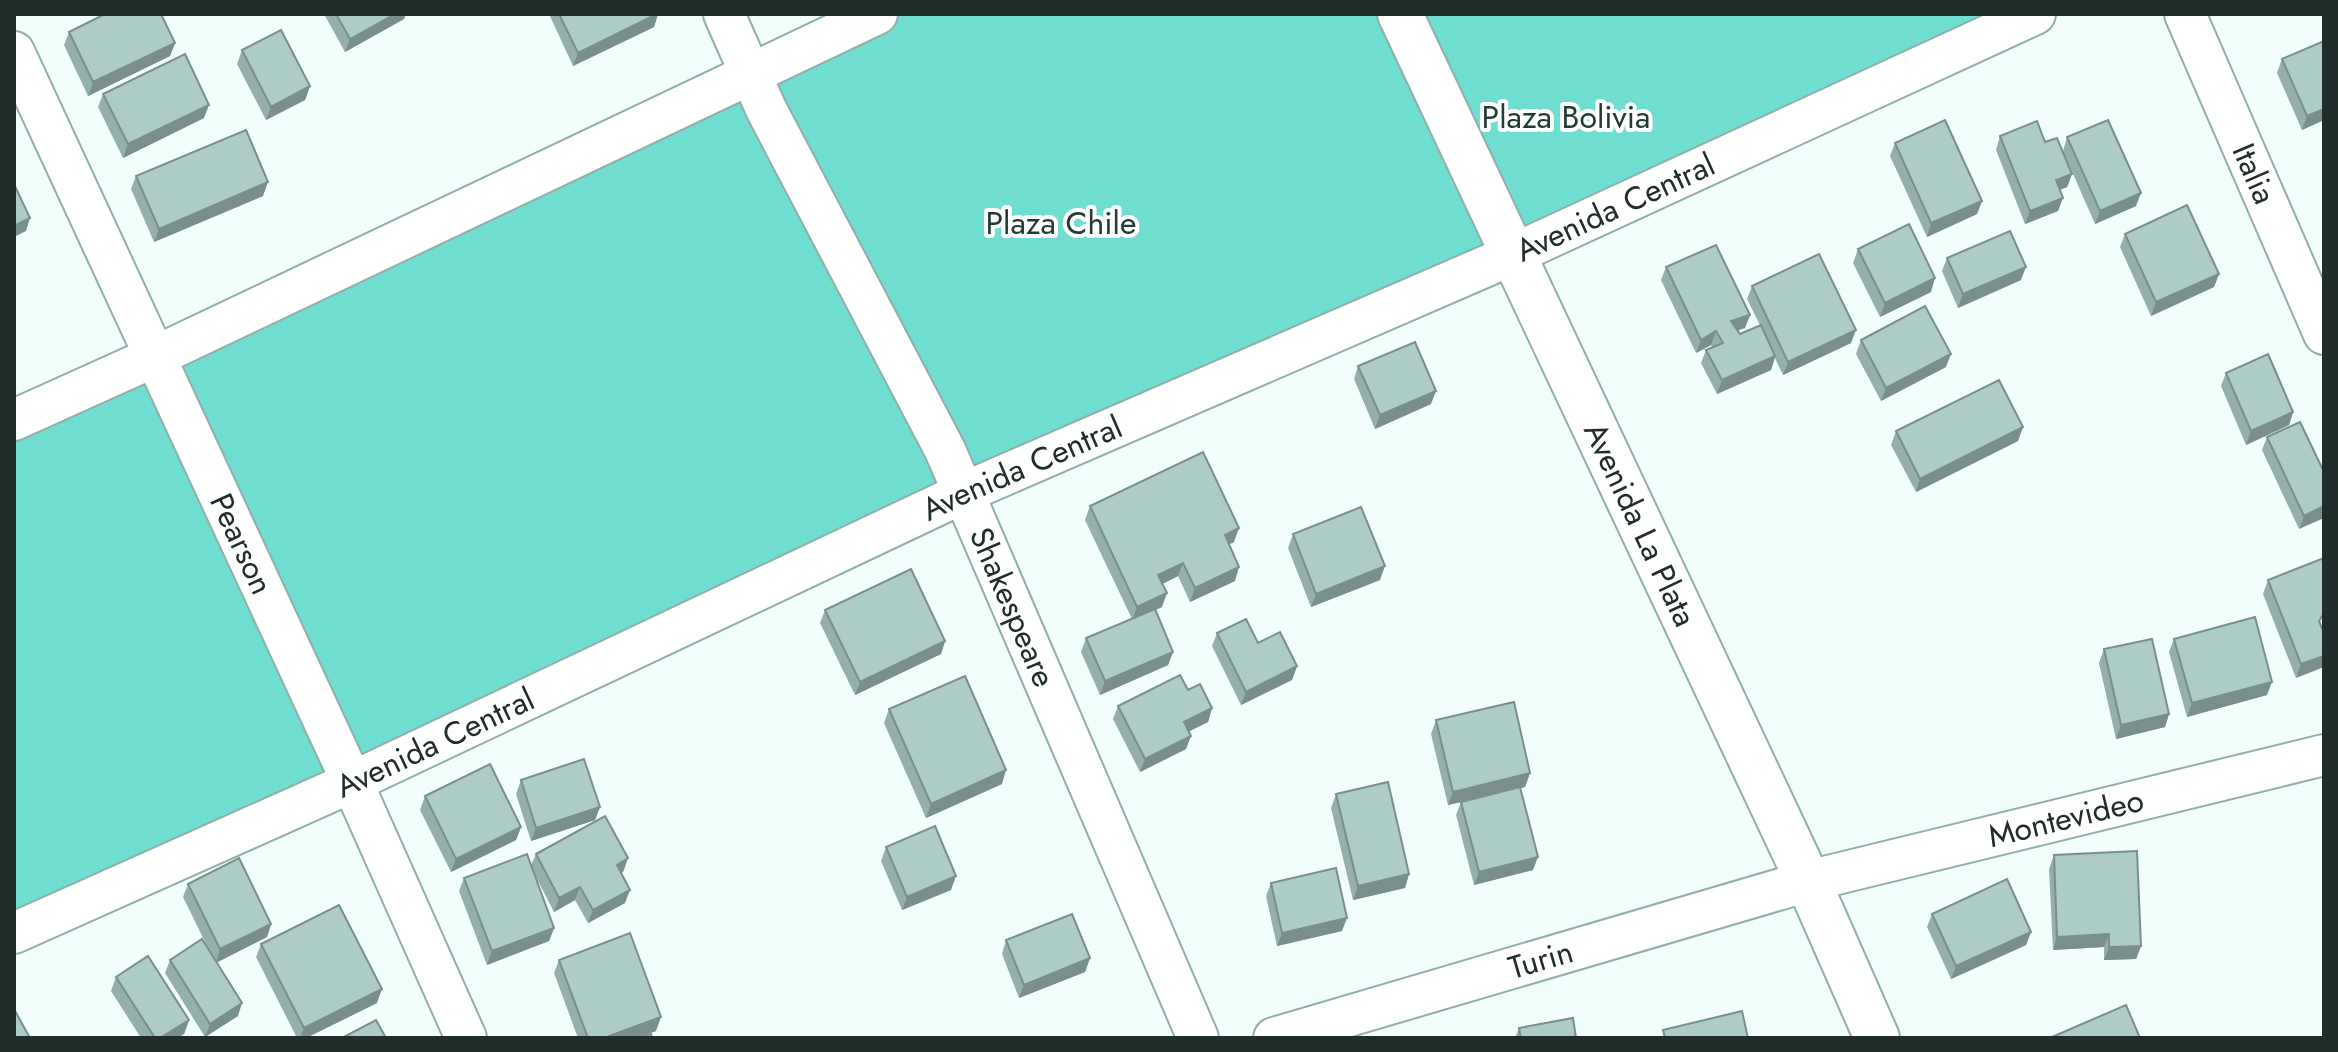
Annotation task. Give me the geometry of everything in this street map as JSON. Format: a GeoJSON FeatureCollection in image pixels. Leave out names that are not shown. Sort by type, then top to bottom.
{"type":"FeatureCollection","features":[{"type":"Feature","properties":{"kind":"main road","name":"Avenida La Plata"},"geometry":{"type":"LineString","coordinates":[[1400,14],[1808,881],[1877,1038]]}},
{"type":"Feature","properties":{"kind":"street","name":"Shakespeare"},"geometry":{"type":"LineString","coordinates":[[724,14],[773,123],[945,450],[1198,1038]]}},
{"type":"Feature","properties":{"kind":"street"},"geometry":{"type":"LineString","coordinates":[[14,420],[156,356],[877,14]]}},
{"type":"Feature","properties":{"kind":"street","name":"Avenida Central"},"geometry":{"type":"LineString","coordinates":[[14,933],[352,782],[963,493],[1514,254],[2035,14]]}},
{"type":"Feature","properties":{"kind":"street","name":"Italia"},"geometry":{"type":"LineString","coordinates":[[2185,14],[2324,334]]}},
{"type":"Feature","properties":{"kind":"street","name":"Pearson"},"geometry":{"type":"LineString","coordinates":[[14,52],[352,782],[466,1038]]}},
{"type":"Feature","properties":{"kind":"street","name":"Montevideo"},"geometry":{"type":"LineString","coordinates":[[1808,881],[2324,755]]}},
{"type":"Feature","properties":{"kind":"street","name":"Turin"},"geometry":{"type":"LineString","coordinates":[[1274,1038],[1808,881]]}},
{"type":"Feature","properties":{"kind":"green space"},"geometry":{"type":"Polygon","coordinates":[[[877,14],[2046,14],[14,931],[14,419],[877,14]]]}},
{"type":"Feature","properties":{"kind":"building"},"geometry":{"type":"Polygon","coordinates":[[[105,14],[161,14],[175,43],[93,82],[69,32],[105,14]]]}},
{"type":"Feature","properties":{"kind":"building"},"geometry":{"type":"Polygon","coordinates":[[[336,14],[395,14],[350,39],[336,14]]]}},
{"type":"Feature","properties":{"kind":"building"},"geometry":{"type":"Polygon","coordinates":[[[559,14],[657,14],[578,53],[559,14]]]}},
{"type":"Feature","properties":{"kind":"building"},"geometry":{"type":"Polygon","coordinates":[[[281,30],[310,86],[271,107],[242,50],[281,30]]]}},
{"type":"Feature","properties":{"kind":"building"},"geometry":{"type":"Polygon","coordinates":[[[2324,41],[2324,109],[2307,116],[2282,59],[2324,41]]]}},
{"type":"Feature","properties":{"kind":"building"},"geometry":{"type":"Polygon","coordinates":[[[185,54],[209,105],[128,144],[103,94],[185,54]]]}},
{"type":"Feature","properties":{"kind":"building"},"geometry":{"type":"Polygon","coordinates":[[[1945,120],[1982,201],[1931,223],[1895,143],[1945,120]]]}},
{"type":"Feature","properties":{"kind":"building"},"geometry":{"type":"Polygon","coordinates":[[[2108,120],[2141,193],[2100,211],[2067,137],[2108,120]]]}},
{"type":"Feature","properties":{"kind":"building"},"geometry":{"type":"Polygon","coordinates":[[[2037,121],[2045,142],[2057,138],[2072,174],[2056,180],[2063,198],[2030,211],[2000,136],[2037,121]]]}},
{"type":"Feature","properties":{"kind":"building"},"geometry":{"type":"Polygon","coordinates":[[[246,130],[268,182],[159,229],[136,176],[246,130]]]}},
{"type":"Feature","properties":{"kind":"building"},"geometry":{"type":"Polygon","coordinates":[[[14,184],[30,218],[14,226],[14,184]]]}},
{"type":"Feature","properties":{"kind":"building"},"geometry":{"type":"Polygon","coordinates":[[[2187,205],[2219,274],[2156,302],[2125,234],[2187,205]]]}},
{"type":"Feature","properties":{"kind":"building"},"geometry":{"type":"Polygon","coordinates":[[[1909,224],[1935,278],[1885,303],[1858,249],[1909,224]]]}},
{"type":"Feature","properties":{"kind":"building"},"geometry":{"type":"Polygon","coordinates":[[[2010,231],[2026,267],[1963,294],[1947,258],[2010,231]]]}},
{"type":"Feature","properties":{"kind":"building"},"geometry":{"type":"Polygon","coordinates":[[[1716,245],[1750,315],[1731,321],[1740,334],[1761,325],[1775,356],[1722,380],[1706,350],[1723,343],[1716,331],[1701,340],[1666,267],[1716,245]]]}},
{"type":"Feature","properties":{"kind":"building"},"geometry":{"type":"Polygon","coordinates":[[[1819,254],[1856,330],[1788,362],[1752,286],[1819,254]]]}},
{"type":"Feature","properties":{"kind":"building"},"geometry":{"type":"Polygon","coordinates":[[[1925,306],[1951,354],[1886,388],[1861,340],[1925,306]]]}},
{"type":"Feature","properties":{"kind":"building"},"geometry":{"type":"Polygon","coordinates":[[[1415,342],[1436,391],[1380,415],[1358,366],[1415,342]]]}},
{"type":"Feature","properties":{"kind":"building"},"geometry":{"type":"Polygon","coordinates":[[[2268,354],[2293,412],[2251,431],[2226,373],[2268,354]]]}},
{"type":"Feature","properties":{"kind":"building"},"geometry":{"type":"Polygon","coordinates":[[[1999,380],[2023,427],[1920,479],[1896,431],[1999,380]]]}},
{"type":"Feature","properties":{"kind":"building"},"geometry":{"type":"Polygon","coordinates":[[[2300,422],[2324,472],[2324,506],[2304,516],[2267,437],[2300,422]]]}},
{"type":"Feature","properties":{"kind":"building"},"geometry":{"type":"Polygon","coordinates":[[[1203,452],[1239,528],[1225,535],[1239,567],[1195,588],[1183,563],[1158,575],[1167,593],[1137,607],[1090,506],[1203,452]]]}},
{"type":"Feature","properties":{"kind":"building"},"geometry":{"type":"Polygon","coordinates":[[[1361,507],[1385,566],[1316,594],[1293,534],[1361,507]]]}},
{"type":"Feature","properties":{"kind":"building"},"geometry":{"type":"Polygon","coordinates":[[[2324,558],[2324,613],[2319,621],[2324,633],[2324,656],[2301,664],[2268,580],[2324,558]]]}},
{"type":"Feature","properties":{"kind":"building"},"geometry":{"type":"Polygon","coordinates":[[[911,569],[945,641],[860,682],[825,610],[911,569]]]}},
{"type":"Feature","properties":{"kind":"building"},"geometry":{"type":"Polygon","coordinates":[[[1155,609],[1173,652],[1105,681],[1086,638],[1155,609]]]}},
{"type":"Feature","properties":{"kind":"building"},"geometry":{"type":"Polygon","coordinates":[[[2255,617],[2272,682],[2192,703],[2174,639],[2255,617]]]}},
{"type":"Feature","properties":{"kind":"building"},"geometry":{"type":"Polygon","coordinates":[[[1246,619],[1258,643],[1280,632],[1297,666],[1246,692],[1217,633],[1246,619]]]}},
{"type":"Feature","properties":{"kind":"building"},"geometry":{"type":"Polygon","coordinates":[[[2152,639],[2169,714],[2121,725],[2104,649],[2152,639]]]}},
{"type":"Feature","properties":{"kind":"building"},"geometry":{"type":"Polygon","coordinates":[[[1180,675],[1188,690],[1200,684],[1212,708],[1184,722],[1191,736],[1145,759],[1118,706],[1180,675]]]}},
{"type":"Feature","properties":{"kind":"building"},"geometry":{"type":"Polygon","coordinates":[[[965,676],[1006,770],[931,804],[889,709],[965,676]]]}},
{"type":"Feature","properties":{"kind":"building"},"geometry":{"type":"Polygon","coordinates":[[[1514,702],[1530,773],[1453,792],[1436,720],[1514,702]]]}},
{"type":"Feature","properties":{"kind":"building"},"geometry":{"type":"Polygon","coordinates":[[[584,759],[600,807],[536,828],[521,780],[584,759]]]}},
{"type":"Feature","properties":{"kind":"building"},"geometry":{"type":"Polygon","coordinates":[[[490,764],[521,827],[456,859],[425,796],[490,764]]]}},
{"type":"Feature","properties":{"kind":"building"},"geometry":{"type":"Polygon","coordinates":[[[1388,782],[1409,874],[1358,886],[1336,794],[1388,782]]]}},
{"type":"Feature","properties":{"kind":"building"},"geometry":{"type":"Polygon","coordinates":[[[1520,787],[1538,857],[1479,872],[1461,802],[1520,787]]]}},
{"type":"Feature","properties":{"kind":"building"},"geometry":{"type":"Polygon","coordinates":[[[605,816],[628,858],[617,865],[630,890],[593,910],[580,887],[559,898],[536,854],[605,816]]]}},
{"type":"Feature","properties":{"kind":"building"},"geometry":{"type":"Polygon","coordinates":[[[935,826],[956,876],[907,897],[886,847],[935,826]]]}},
{"type":"Feature","properties":{"kind":"building"},"geometry":{"type":"Polygon","coordinates":[[[2137,851],[2141,946],[2109,947],[2109,934],[2057,937],[2054,855],[2137,851]]]}},
{"type":"Feature","properties":{"kind":"building"},"geometry":{"type":"Polygon","coordinates":[[[527,854],[554,928],[492,951],[464,878],[527,854]]]}},
{"type":"Feature","properties":{"kind":"building"},"geometry":{"type":"Polygon","coordinates":[[[239,858],[271,924],[220,949],[188,884],[239,858]]]}},
{"type":"Feature","properties":{"kind":"building"},"geometry":{"type":"Polygon","coordinates":[[[1336,868],[1347,918],[1282,933],[1271,883],[1336,868]]]}},
{"type":"Feature","properties":{"kind":"building"},"geometry":{"type":"Polygon","coordinates":[[[2007,879],[2031,932],[1956,966],[1932,914],[2007,879]]]}},
{"type":"Feature","properties":{"kind":"building"},"geometry":{"type":"Polygon","coordinates":[[[339,905],[382,989],[304,1028],[261,944],[339,905]]]}},
{"type":"Feature","properties":{"kind":"building"},"geometry":{"type":"Polygon","coordinates":[[[1072,914],[1090,958],[1024,985],[1006,940],[1072,914]]]}},
{"type":"Feature","properties":{"kind":"building"},"geometry":{"type":"Polygon","coordinates":[[[630,933],[661,1017],[604,1038],[588,1038],[559,960],[630,933]]]}},
{"type":"Feature","properties":{"kind":"building"},"geometry":{"type":"Polygon","coordinates":[[[202,939],[242,1003],[210,1024],[170,960],[202,939]]]}},
{"type":"Feature","properties":{"kind":"building"},"geometry":{"type":"Polygon","coordinates":[[[148,956],[189,1020],[160,1038],[155,1038],[116,977],[148,956]]]}},
{"type":"Feature","properties":{"kind":"building"},"geometry":{"type":"Polygon","coordinates":[[[2126,1005],[2140,1038],[2052,1037],[2126,1005]]]}},
{"type":"Feature","properties":{"kind":"building"},"geometry":{"type":"Polygon","coordinates":[[[14,1009],[30,1038],[14,1038],[14,1009]]]}},
{"type":"Feature","properties":{"kind":"building"},"geometry":{"type":"Polygon","coordinates":[[[1742,1011],[1748,1038],[1665,1038],[1663,1030],[1742,1011]]]}},
{"type":"Feature","properties":{"kind":"building"},"geometry":{"type":"Polygon","coordinates":[[[1573,1018],[1576,1038],[1521,1038],[1519,1028],[1573,1018]]]}},
{"type":"Feature","properties":{"kind":"building"},"geometry":{"type":"Polygon","coordinates":[[[376,1020],[386,1038],[342,1038],[376,1020]]]}},
{"type":"Feature","properties":{"kind":"park label","name":"Plaza Bolivia"},"geometry":{"type":"Point","coordinates":[1566,117]}},
{"type":"Feature","properties":{"kind":"park label","name":"Plaza Chile"},"geometry":{"type":"Point","coordinates":[1061,223]}}]}
